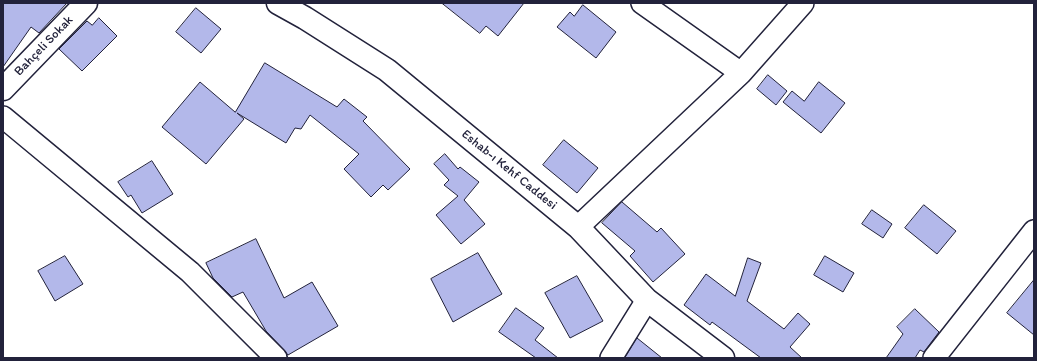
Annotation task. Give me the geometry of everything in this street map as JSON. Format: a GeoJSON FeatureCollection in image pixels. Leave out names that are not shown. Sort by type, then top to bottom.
{"type":"FeatureCollection","features":[{"type":"Feature","properties":{"kind":"street","name":"Bahçeli Sokak"},"geometry":{"type":"LineString","coordinates":[[4,87],[86,3]]}},
{"type":"Feature","properties":{"kind":"street","name":"Eshab-ı Kehf Caddesi"},"geometry":{"type":"LineString","coordinates":[[278,3],[305,18],[387,70],[578,227],[647,300],[722,358]]}},
{"type":"Feature","properties":{"kind":"street"},"geometry":{"type":"LineString","coordinates":[[642,3],[741,73]]}},
{"type":"Feature","properties":{"kind":"street"},"geometry":{"type":"LineString","coordinates":[[578,227],[741,73],[803,3]]}},
{"type":"Feature","properties":{"kind":"street"},"geometry":{"type":"LineString","coordinates":[[3,117],[190,272],[276,358]]}},
{"type":"Feature","properties":{"kind":"street"},"geometry":{"type":"LineString","coordinates":[[934,358],[1034,231]]}},
{"type":"Feature","properties":{"kind":"street"},"geometry":{"type":"LineString","coordinates":[[611,358],[647,300]]}},
{"type":"Feature","properties":{"kind":"building"},"geometry":{"type":"Polygon","coordinates":[[[3,3],[67,3],[39,33],[31,27],[3,67],[3,3]]]}},
{"type":"Feature","properties":{"kind":"building"},"geometry":{"type":"Polygon","coordinates":[[[442,3],[524,3],[498,36],[486,26],[480,33],[442,3]]]}},
{"type":"Feature","properties":{"kind":"building"},"geometry":{"type":"Polygon","coordinates":[[[583,5],[616,32],[596,58],[557,27],[570,12],[574,16],[583,5]]]}},
{"type":"Feature","properties":{"kind":"building"},"geometry":{"type":"Polygon","coordinates":[[[196,8],[221,29],[201,53],[176,32],[196,8]]]}},
{"type":"Feature","properties":{"kind":"building"},"geometry":{"type":"Polygon","coordinates":[[[99,18],[117,36],[82,71],[59,49],[87,21],[92,25],[99,18]]]}},
{"type":"Feature","properties":{"kind":"building"},"geometry":{"type":"Polygon","coordinates":[[[265,63],[337,107],[344,99],[367,117],[363,121],[410,169],[388,190],[383,185],[371,197],[344,169],[359,154],[310,115],[301,129],[295,128],[286,143],[237,113],[244,119],[206,164],[162,127],[200,82],[235,112],[265,63]]]}},
{"type":"Feature","properties":{"kind":"building"},"geometry":{"type":"Polygon","coordinates":[[[768,75],[787,91],[776,105],[757,89],[768,75]]]}},
{"type":"Feature","properties":{"kind":"building"},"geometry":{"type":"Polygon","coordinates":[[[819,82],[845,103],[821,133],[783,102],[792,91],[804,101],[819,82]]]}},
{"type":"Feature","properties":{"kind":"building"},"geometry":{"type":"Polygon","coordinates":[[[564,140],[598,168],[577,193],[543,165],[564,140]]]}},
{"type":"Feature","properties":{"kind":"building"},"geometry":{"type":"Polygon","coordinates":[[[445,154],[458,169],[460,167],[479,182],[464,200],[485,224],[461,244],[436,215],[458,196],[444,185],[449,180],[434,164],[445,154]]]}},
{"type":"Feature","properties":{"kind":"building"},"geometry":{"type":"Polygon","coordinates":[[[152,161],[173,194],[142,213],[131,195],[128,197],[118,182],[152,161]]]}},
{"type":"Feature","properties":{"kind":"building"},"geometry":{"type":"Polygon","coordinates":[[[622,202],[657,232],[661,228],[685,254],[653,282],[630,256],[635,251],[602,223],[622,202]]]}},
{"type":"Feature","properties":{"kind":"building"},"geometry":{"type":"Polygon","coordinates":[[[924,205],[956,231],[937,254],[905,228],[924,205]]]}},
{"type":"Feature","properties":{"kind":"building"},"geometry":{"type":"Polygon","coordinates":[[[872,210],[892,224],[883,238],[862,224],[872,210]]]}},
{"type":"Feature","properties":{"kind":"building"},"geometry":{"type":"Polygon","coordinates":[[[256,239],[284,298],[312,282],[338,326],[288,355],[266,331],[243,292],[232,297],[213,278],[206,263],[256,239]]]}},
{"type":"Feature","properties":{"kind":"building"},"geometry":{"type":"Polygon","coordinates":[[[478,253],[502,294],[453,322],[431,279],[478,253]]]}},
{"type":"Feature","properties":{"kind":"building"},"geometry":{"type":"Polygon","coordinates":[[[65,256],[83,284],[55,301],[38,271],[65,256]]]}},
{"type":"Feature","properties":{"kind":"building"},"geometry":{"type":"Polygon","coordinates":[[[825,256],[854,273],[843,292],[814,275],[825,256]]]}},
{"type":"Feature","properties":{"kind":"building"},"geometry":{"type":"Polygon","coordinates":[[[748,258],[761,263],[747,301],[784,329],[798,313],[810,324],[790,347],[802,358],[761,358],[712,322],[710,325],[684,305],[706,274],[735,296],[748,258]]]}},
{"type":"Feature","properties":{"kind":"building"},"geometry":{"type":"Polygon","coordinates":[[[577,276],[603,321],[570,338],[545,293],[577,276]]]}},
{"type":"Feature","properties":{"kind":"building"},"geometry":{"type":"Polygon","coordinates":[[[1034,280],[1034,335],[1007,313],[1034,280]]]}},
{"type":"Feature","properties":{"kind":"building"},"geometry":{"type":"Polygon","coordinates":[[[516,308],[544,328],[535,340],[558,358],[536,358],[499,332],[516,308]]]}},
{"type":"Feature","properties":{"kind":"building"},"geometry":{"type":"Polygon","coordinates":[[[915,309],[939,332],[924,352],[920,350],[915,358],[886,358],[903,334],[897,327],[915,309]]]}},
{"type":"Feature","properties":{"kind":"building"},"geometry":{"type":"Polygon","coordinates":[[[637,338],[662,358],[625,358],[637,338]]]}}]}
